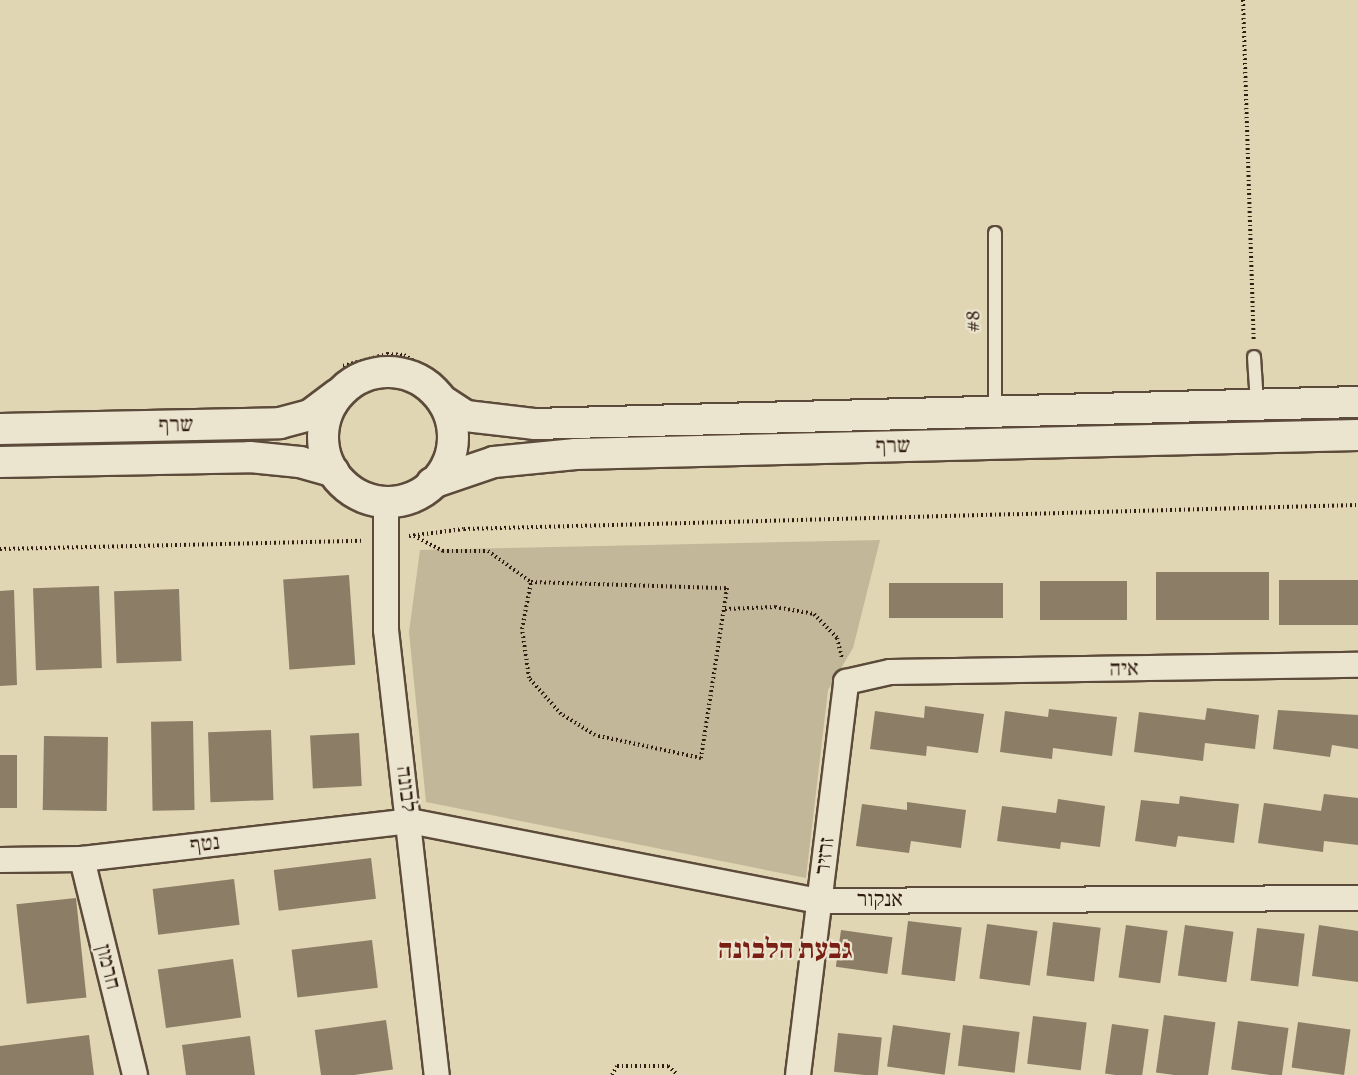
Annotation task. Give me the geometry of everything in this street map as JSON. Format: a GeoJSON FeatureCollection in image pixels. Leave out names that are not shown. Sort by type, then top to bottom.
{"type":"FeatureCollection","features":[{"type":"Feature","properties":{"kind":"street"},"geometry":{"type":"LineString","coordinates":[[396,372],[414,377],[443,401],[453,435],[444,470],[432,483],[409,498],[387,502],[350,490],[334,472],[322,442],[324,423],[342,390],[367,375],[396,372]]}},
{"type":"Feature","properties":{"kind":"street","name":"שרף"},"geometry":{"type":"LineString","coordinates":[[0,429],[280,423],[310,415],[342,390]]}},
{"type":"Feature","properties":{"kind":"street","name":"שרף"},"geometry":{"type":"LineString","coordinates":[[443,401],[474,418],[534,424],[995,409],[1358,402]]}},
{"type":"Feature","properties":{"kind":"street","name":"שרף"},"geometry":{"type":"LineString","coordinates":[[432,483],[494,462],[565,454],[1358,435]]}},
{"type":"Feature","properties":{"kind":"street","name":"שרף"},"geometry":{"type":"LineString","coordinates":[[0,462],[250,457],[300,462],[334,472]]}},
{"type":"Feature","properties":{"kind":"street","name":"לבונה"},"geometry":{"type":"LineString","coordinates":[[387,502],[386,630],[410,821],[437,1075]]}},
{"type":"Feature","properties":{"kind":"street","name":"איה"},"geometry":{"type":"LineString","coordinates":[[846,682],[890,672],[1358,665]]}},
{"type":"Feature","properties":{"kind":"street","name":"זרזיר"},"geometry":{"type":"LineString","coordinates":[[798,1075],[846,682]]}},
{"type":"Feature","properties":{"kind":"street","name":"נטף"},"geometry":{"type":"LineString","coordinates":[[0,860],[82,859],[410,821]]}},
{"type":"Feature","properties":{"kind":"street","name":"אנקור"},"geometry":{"type":"LineString","coordinates":[[410,821],[819,901],[1358,898]]}},
{"type":"Feature","properties":{"kind":"street","name":"חרמון"},"geometry":{"type":"LineString","coordinates":[[82,859],[135,1075]]}},
{"type":"Feature","properties":{"kind":"lane","name":"#8"},"geometry":{"type":"LineString","coordinates":[[995,233],[995,409]]}},
{"type":"Feature","properties":{"kind":"lane"},"geometry":{"type":"LineString","coordinates":[[1254,357],[1257,404]]}},
{"type":"Feature","properties":{"kind":"path"},"geometry":{"type":"LineString","coordinates":[[1243,0],[1254,357]]}},
{"type":"Feature","properties":{"kind":"path"},"geometry":{"type":"LineString","coordinates":[[0,549],[327,544],[464,529],[1358,505]]}},
{"type":"Feature","properties":{"kind":"path"},"geometry":{"type":"LineString","coordinates":[[414,536],[443,552],[488,550],[531,582],[727,588],[702,758],[595,735],[561,714],[528,678],[522,629],[531,582]]}},
{"type":"Feature","properties":{"kind":"path"},"geometry":{"type":"LineString","coordinates":[[725,609],[775,607],[814,615],[837,638],[846,682]]}},
{"type":"Feature","properties":{"kind":"path"},"geometry":{"type":"LineString","coordinates":[[612,1075],[617,1066],[668,1066],[678,1075]]}},
{"type":"Feature","properties":{"kind":"shaded area"},"geometry":{"type":"Polygon","coordinates":[[[880,540],[853,648],[828,690],[806,878],[426,802],[409,632],[420,550],[880,540]]]}},
{"type":"Feature","properties":{"kind":"building"},"geometry":{"type":"Polygon","coordinates":[[[1156,572],[1269,572],[1269,620],[1156,620],[1156,572]]]}},
{"type":"Feature","properties":{"kind":"building"},"geometry":{"type":"Polygon","coordinates":[[[349,575],[355,665],[289,669],[283,580],[349,575]]]}},
{"type":"Feature","properties":{"kind":"building"},"geometry":{"type":"Polygon","coordinates":[[[1279,580],[1358,580],[1358,625],[1279,625],[1279,580]]]}},
{"type":"Feature","properties":{"kind":"building"},"geometry":{"type":"Polygon","coordinates":[[[1040,581],[1127,581],[1127,620],[1040,620],[1040,581]]]}},
{"type":"Feature","properties":{"kind":"building"},"geometry":{"type":"Polygon","coordinates":[[[889,583],[1003,583],[1003,618],[889,618],[889,583]]]}},
{"type":"Feature","properties":{"kind":"building"},"geometry":{"type":"Polygon","coordinates":[[[99,586],[102,668],[36,670],[33,588],[99,586]]]}},
{"type":"Feature","properties":{"kind":"building"},"geometry":{"type":"Polygon","coordinates":[[[179,589],[182,661],[117,663],[114,591],[179,589]]]}},
{"type":"Feature","properties":{"kind":"building"},"geometry":{"type":"Polygon","coordinates":[[[14,590],[17,685],[0,686],[0,591],[14,590]]]}},
{"type":"Feature","properties":{"kind":"building"},"geometry":{"type":"Polygon","coordinates":[[[925,706],[984,714],[978,753],[927,746],[926,756],[870,749],[875,711],[924,718],[925,706]]]}},
{"type":"Feature","properties":{"kind":"building"},"geometry":{"type":"Polygon","coordinates":[[[1207,708],[1259,715],[1255,749],[1205,743],[1203,761],[1134,752],[1139,712],[1205,720],[1207,708]]]}},
{"type":"Feature","properties":{"kind":"building"},"geometry":{"type":"Polygon","coordinates":[[[1049,709],[1117,717],[1112,756],[1053,748],[1052,759],[1000,752],[1005,711],[1048,717],[1049,709]]]}},
{"type":"Feature","properties":{"kind":"building"},"geometry":{"type":"Polygon","coordinates":[[[1278,710],[1358,715],[1358,749],[1332,745],[1330,757],[1273,749],[1278,710]]]}},
{"type":"Feature","properties":{"kind":"building"},"geometry":{"type":"Polygon","coordinates":[[[193,721],[195,810],[153,811],[151,722],[193,721]]]}},
{"type":"Feature","properties":{"kind":"building"},"geometry":{"type":"Polygon","coordinates":[[[271,730],[273,800],[210,802],[208,732],[271,730]]]}},
{"type":"Feature","properties":{"kind":"building"},"geometry":{"type":"Polygon","coordinates":[[[359,733],[362,786],[313,788],[310,736],[359,733]]]}},
{"type":"Feature","properties":{"kind":"building"},"geometry":{"type":"Polygon","coordinates":[[[44,736],[108,737],[107,811],[43,810],[44,736]]]}},
{"type":"Feature","properties":{"kind":"building"},"geometry":{"type":"Polygon","coordinates":[[[0,755],[17,755],[17,808],[0,808],[0,755]]]}},
{"type":"Feature","properties":{"kind":"building"},"geometry":{"type":"Polygon","coordinates":[[[1324,794],[1358,798],[1358,845],[1324,841],[1323,852],[1258,843],[1264,803],[1321,811],[1324,794]]]}},
{"type":"Feature","properties":{"kind":"building"},"geometry":{"type":"Polygon","coordinates":[[[1180,796],[1239,804],[1234,843],[1178,836],[1176,847],[1135,841],[1141,800],[1179,804],[1180,796]]]}},
{"type":"Feature","properties":{"kind":"building"},"geometry":{"type":"Polygon","coordinates":[[[1058,799],[1105,806],[1100,847],[1061,842],[1060,849],[997,841],[1002,806],[1056,813],[1058,799]]]}},
{"type":"Feature","properties":{"kind":"building"},"geometry":{"type":"Polygon","coordinates":[[[907,802],[966,810],[961,848],[911,841],[909,853],[856,846],[862,804],[907,810],[907,802]]]}},
{"type":"Feature","properties":{"kind":"building"},"geometry":{"type":"Polygon","coordinates":[[[371,858],[376,899],[279,911],[274,870],[371,858]]]}},
{"type":"Feature","properties":{"kind":"building"},"geometry":{"type":"Polygon","coordinates":[[[234,879],[240,925],[158,935],[153,889],[234,879]]]}},
{"type":"Feature","properties":{"kind":"building"},"geometry":{"type":"Polygon","coordinates":[[[76,898],[86,997],[27,1004],[16,904],[76,898]]]}},
{"type":"Feature","properties":{"kind":"building"},"geometry":{"type":"Polygon","coordinates":[[[908,921],[962,928],[955,981],[901,975],[908,921]]]}},
{"type":"Feature","properties":{"kind":"building"},"geometry":{"type":"Polygon","coordinates":[[[1053,922],[1101,928],[1094,981],[1046,976],[1053,922]]]}},
{"type":"Feature","properties":{"kind":"building"},"geometry":{"type":"Polygon","coordinates":[[[987,924],[1038,931],[1030,986],[979,978],[987,924]]]}},
{"type":"Feature","properties":{"kind":"building"},"geometry":{"type":"Polygon","coordinates":[[[1126,925],[1168,931],[1160,983],[1119,977],[1126,925]]]}},
{"type":"Feature","properties":{"kind":"building"},"geometry":{"type":"Polygon","coordinates":[[[1185,925],[1234,932],[1226,982],[1178,976],[1185,925]]]}},
{"type":"Feature","properties":{"kind":"building"},"geometry":{"type":"Polygon","coordinates":[[[1319,925],[1358,931],[1358,982],[1312,976],[1319,925]]]}},
{"type":"Feature","properties":{"kind":"building"},"geometry":{"type":"Polygon","coordinates":[[[1257,928],[1305,934],[1298,986],[1251,981],[1257,928]]]}},
{"type":"Feature","properties":{"kind":"building"},"geometry":{"type":"Polygon","coordinates":[[[841,930],[892,937],[887,974],[836,967],[841,930]]]}},
{"type":"Feature","properties":{"kind":"building"},"geometry":{"type":"Polygon","coordinates":[[[372,940],[378,988],[297,998],[292,950],[372,940]]]}},
{"type":"Feature","properties":{"kind":"building"},"geometry":{"type":"Polygon","coordinates":[[[233,959],[241,1017],[166,1028],[158,970],[233,959]]]}},
{"type":"Feature","properties":{"kind":"building"},"geometry":{"type":"Polygon","coordinates":[[[1164,1015],[1215,1022],[1208,1075],[1156,1072],[1164,1015]]]}},
{"type":"Feature","properties":{"kind":"building"},"geometry":{"type":"Polygon","coordinates":[[[1033,1016],[1087,1023],[1081,1070],[1027,1064],[1033,1016]]]}},
{"type":"Feature","properties":{"kind":"building"},"geometry":{"type":"Polygon","coordinates":[[[386,1020],[393,1070],[354,1075],[321,1075],[315,1030],[386,1020]]]}},
{"type":"Feature","properties":{"kind":"building"},"geometry":{"type":"Polygon","coordinates":[[[1238,1021],[1289,1028],[1282,1075],[1231,1070],[1238,1021]]]}},
{"type":"Feature","properties":{"kind":"building"},"geometry":{"type":"Polygon","coordinates":[[[1298,1022],[1350,1029],[1344,1075],[1292,1068],[1298,1022]]]}},
{"type":"Feature","properties":{"kind":"building"},"geometry":{"type":"Polygon","coordinates":[[[1112,1024],[1149,1029],[1142,1075],[1105,1074],[1112,1024]]]}},
{"type":"Feature","properties":{"kind":"building"},"geometry":{"type":"Polygon","coordinates":[[[893,1025],[950,1033],[945,1075],[887,1067],[893,1025]]]}},
{"type":"Feature","properties":{"kind":"building"},"geometry":{"type":"Polygon","coordinates":[[[963,1025],[1020,1032],[1015,1073],[958,1066],[963,1025]]]}},
{"type":"Feature","properties":{"kind":"building"},"geometry":{"type":"Polygon","coordinates":[[[838,1033],[882,1038],[878,1075],[834,1072],[838,1033]]]}},
{"type":"Feature","properties":{"kind":"building"},"geometry":{"type":"Polygon","coordinates":[[[89,1035],[94,1075],[0,1075],[0,1046],[89,1035]]]}},
{"type":"Feature","properties":{"kind":"building"},"geometry":{"type":"Polygon","coordinates":[[[250,1036],[255,1075],[186,1075],[182,1045],[250,1036]]]}},
{"type":"Feature","properties":{"kind":"district","name":"גבעת הלבונה"},"geometry":{"type":"Point","coordinates":[785,949]}}]}
